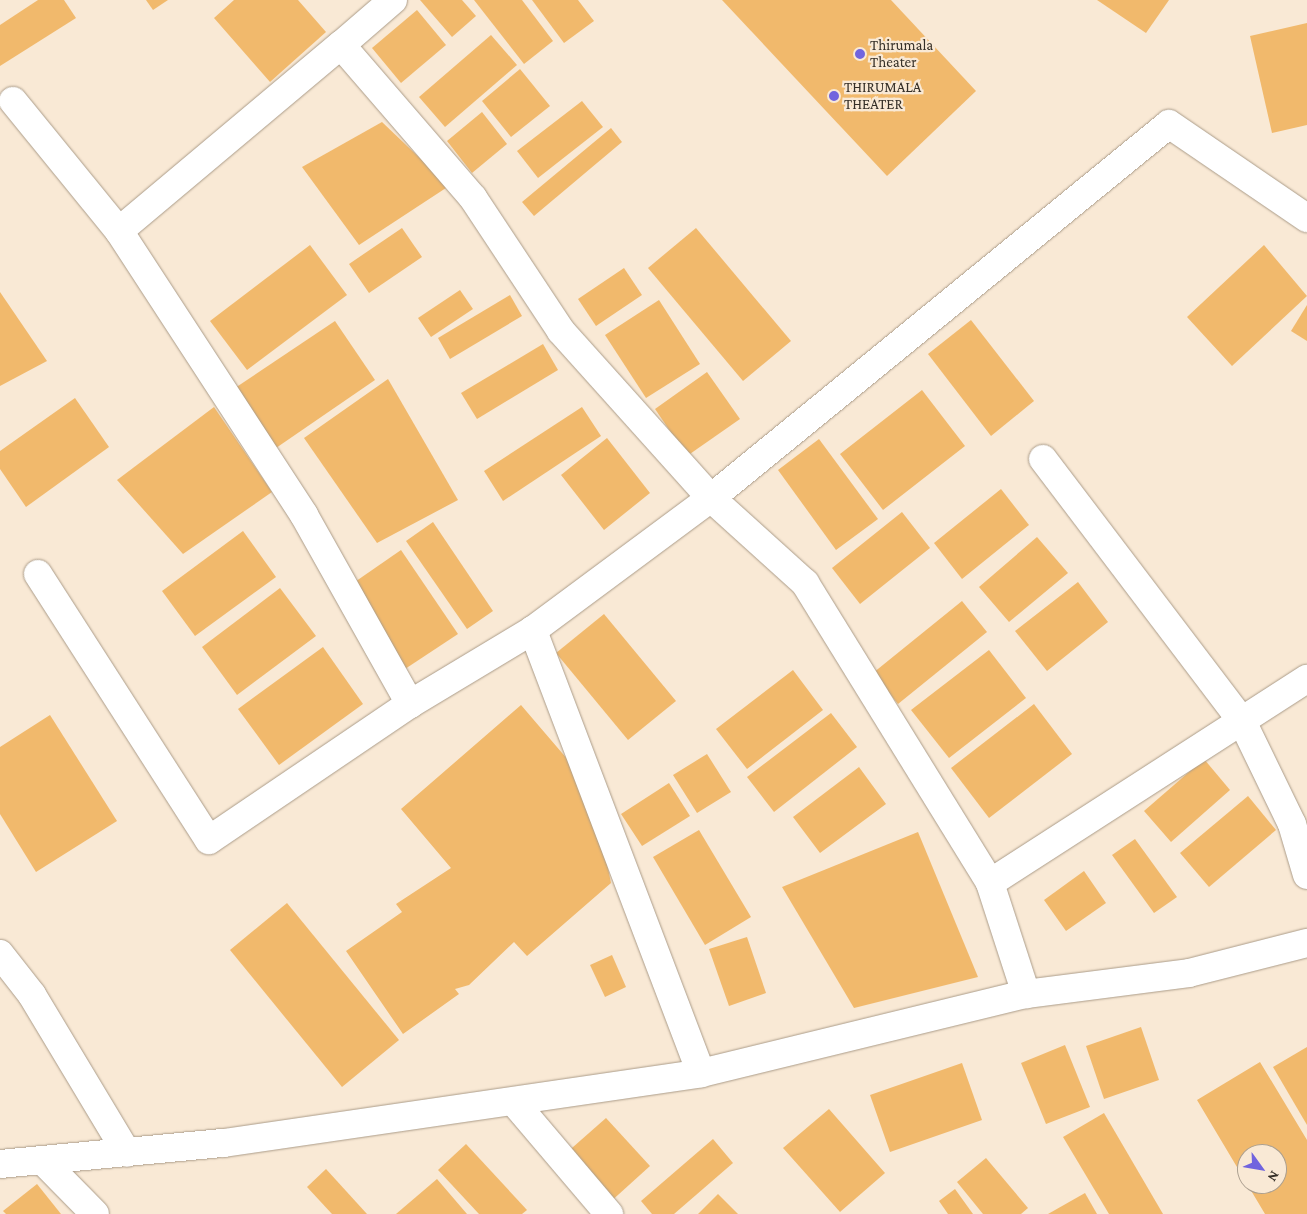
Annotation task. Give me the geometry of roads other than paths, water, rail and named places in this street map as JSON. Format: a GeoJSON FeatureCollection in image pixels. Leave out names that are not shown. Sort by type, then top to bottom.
{"type":"FeatureCollection","features":[{"type":"Feature","properties":{"kind":"street"},"geometry":{"type":"LineString","coordinates":[[119,231],[393,0]]}},
{"type":"Feature","properties":{"kind":"street"},"geometry":{"type":"LineString","coordinates":[[341,45],[473,198],[561,331],[711,498],[805,583],[990,883],[1026,994]]}},
{"type":"Feature","properties":{"kind":"street"},"geometry":{"type":"LineString","coordinates":[[4,98],[119,231],[304,515],[410,704]]}},
{"type":"Feature","properties":{"kind":"street"},"geometry":{"type":"LineString","coordinates":[[38,574],[209,840],[410,704],[533,630],[711,498],[1169,124],[1307,218]]}},
{"type":"Feature","properties":{"kind":"street"},"geometry":{"type":"LineString","coordinates":[[1043,459],[1242,721],[1292,824],[1307,874]]}},
{"type":"Feature","properties":{"kind":"street"},"geometry":{"type":"LineString","coordinates":[[533,630],[700,1072]]}},
{"type":"Feature","properties":{"kind":"street"},"geometry":{"type":"LineString","coordinates":[[990,883],[1307,679]]}},
{"type":"Feature","properties":{"kind":"street"},"geometry":{"type":"LineString","coordinates":[[0,1164],[43,1162],[224,1143],[514,1102],[700,1072],[1026,994],[1189,973],[1307,943]]}},
{"type":"Feature","properties":{"kind":"street"},"geometry":{"type":"LineString","coordinates":[[0,954],[32,995],[127,1153]]}},
{"type":"Feature","properties":{"kind":"street"},"geometry":{"type":"LineString","coordinates":[[514,1102],[609,1214]]}},
{"type":"Feature","properties":{"kind":"street"},"geometry":{"type":"LineString","coordinates":[[43,1162],[94,1214]]}},
{"type":"Feature","properties":{"kind":"place","name":"Thirumala Theater"},"geometry":{"type":"Point","coordinates":[860,54]}},
{"type":"Feature","properties":{"kind":"place","name":"THIRUMALA THEATER"},"geometry":{"type":"Point","coordinates":[834,96]}}]}
